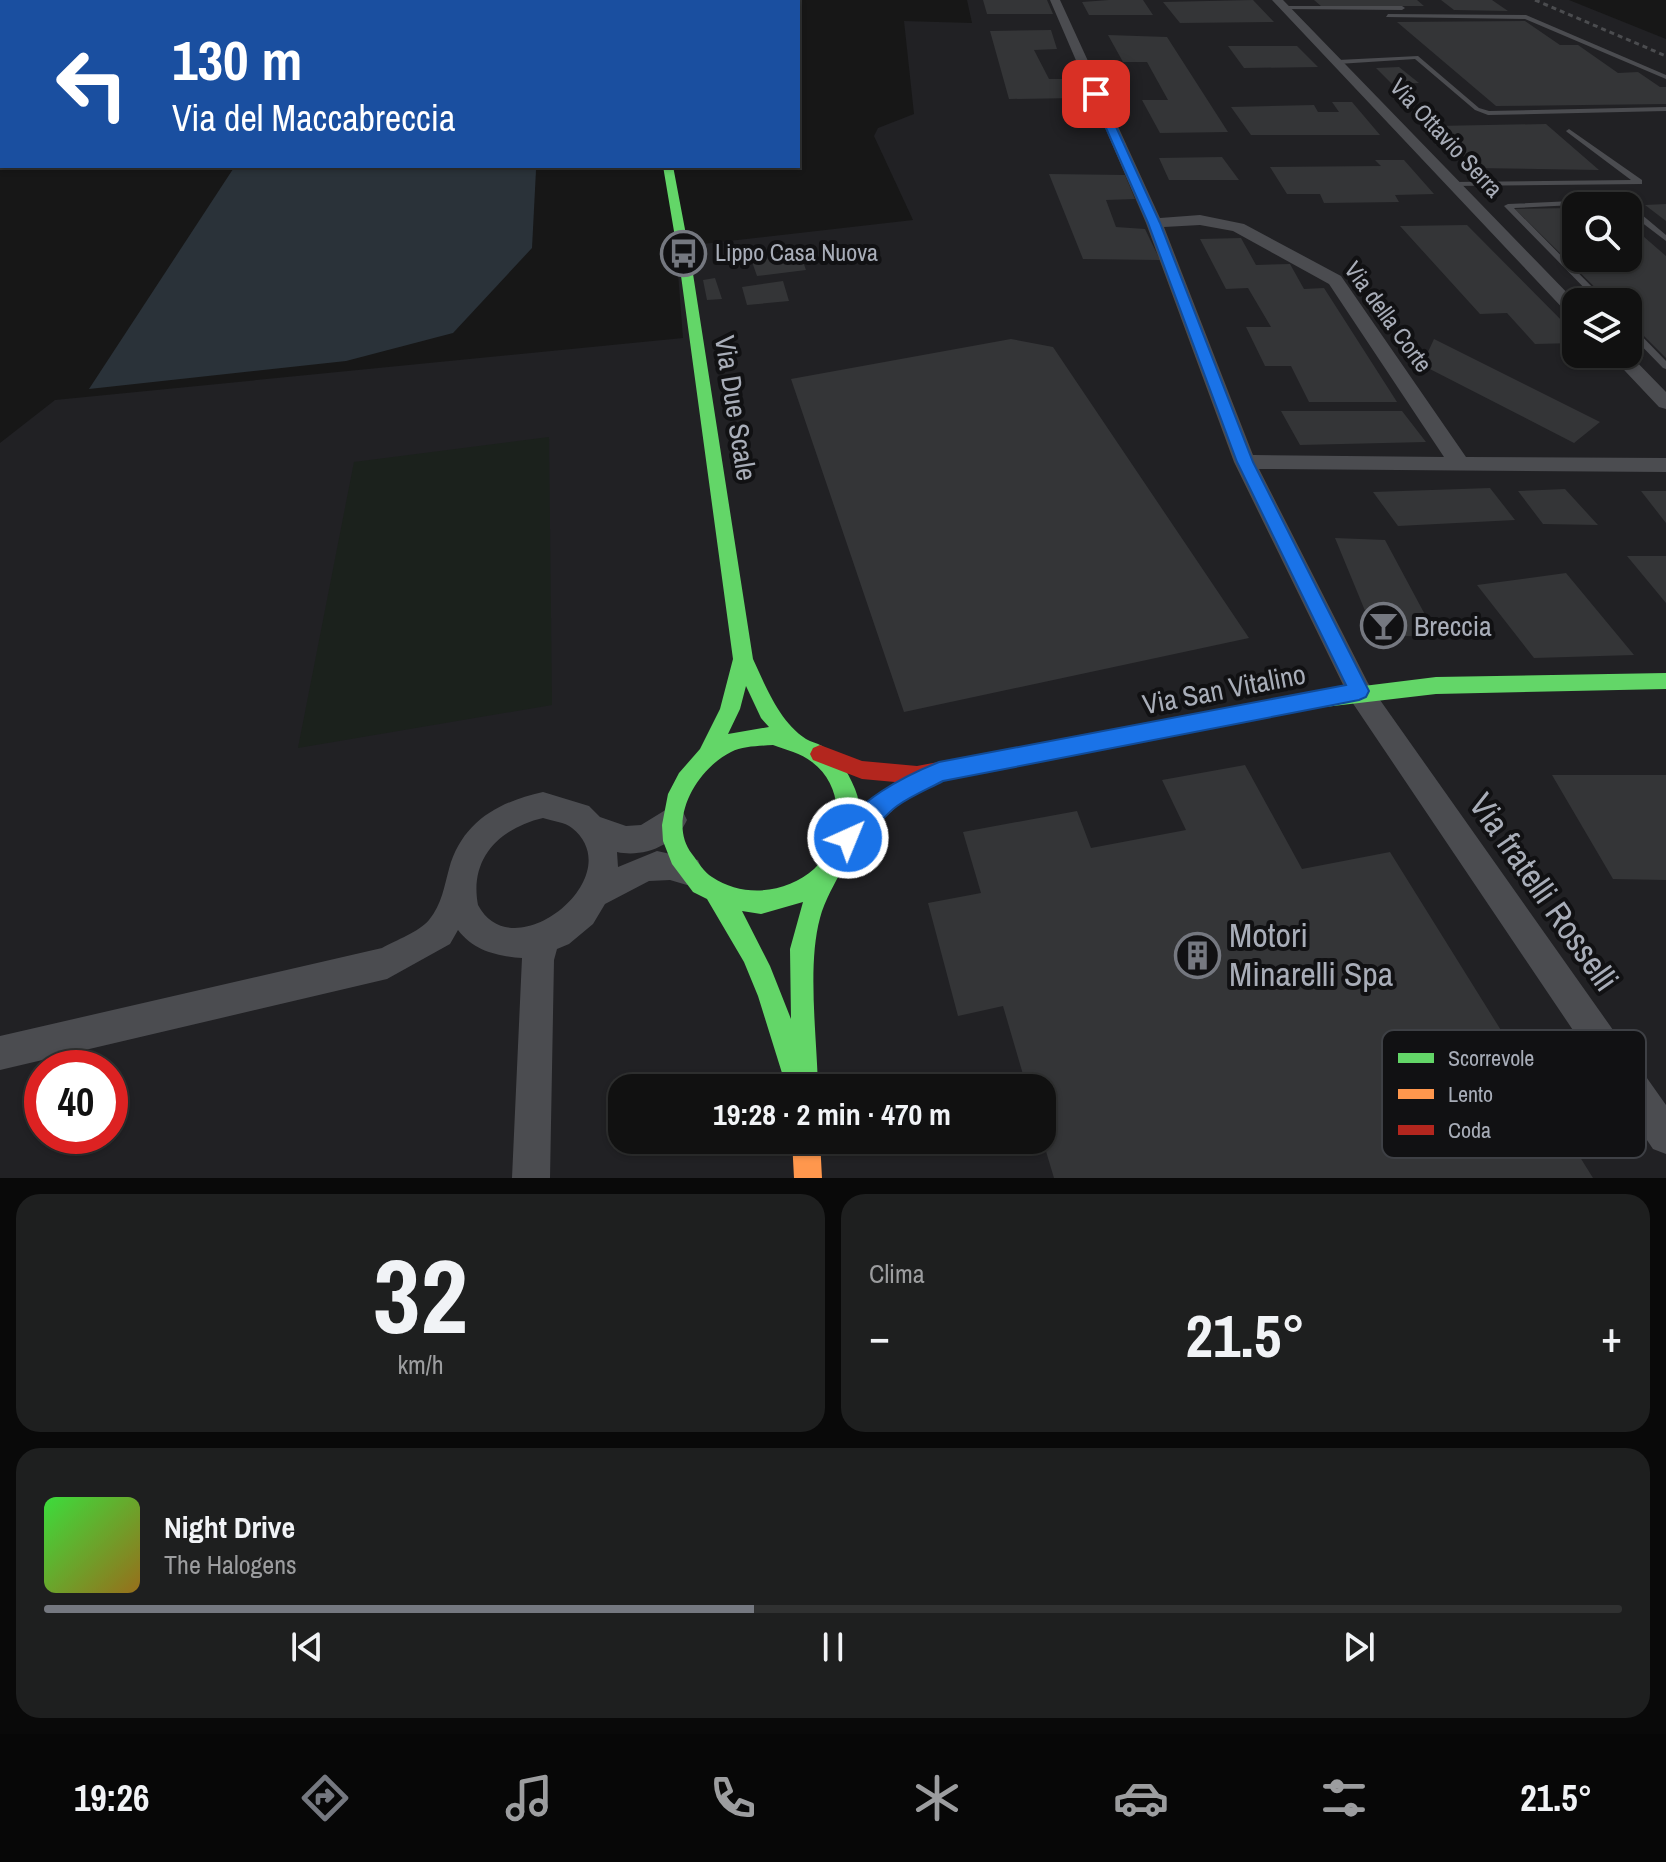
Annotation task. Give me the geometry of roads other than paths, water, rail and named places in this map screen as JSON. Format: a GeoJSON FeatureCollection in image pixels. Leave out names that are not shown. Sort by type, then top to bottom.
{"type":"FeatureCollection","features":[{"type":"Feature","properties":{"kind":"street","name":"Via fratelli Rosselli"},"geometry":{"type":"LineString","coordinates":[[1055,0],[1154,223],[1245,462],[1359,691],[1593,1030]]}},
{"type":"Feature","properties":{"kind":"street","name":"Via Ottavio Serra"},"geometry":{"type":"LineString","coordinates":[[1281,4],[1562,298]]}},
{"type":"Feature","properties":{"kind":"street","name":"Via Due Scale"},"geometry":{"type":"LineString","coordinates":[[668,168],[693,308],[743,659],[768,712],[795,741]]}},
{"type":"Feature","properties":{"kind":"street","name":"Via della Corte"},"geometry":{"type":"LineString","coordinates":[[1154,223],[1200,220],[1238,227],[1335,280],[1460,464]]}},
{"type":"Feature","properties":{"kind":"street"},"geometry":{"type":"LineString","coordinates":[[1632,368],[1666,403]]}},
{"type":"Feature","properties":{"kind":"street"},"geometry":{"type":"LineString","coordinates":[[1245,462],[1666,465]]}},
{"type":"Feature","properties":{"kind":"street","name":"Via Due Scale"},"geometry":{"type":"LineString","coordinates":[[708,755],[722,733],[735,700],[743,659]]}},
{"type":"Feature","properties":{"kind":"street","name":"Via San Vitalino"},"geometry":{"type":"LineString","coordinates":[[820,754],[862,770],[893,775],[939,772],[1359,691],[1485,683],[1666,681]]}},
{"type":"Feature","properties":{"kind":"street"},"geometry":{"type":"LineString","coordinates":[[687,870],[673,837],[672,820],[679,791],[691,771],[708,755],[729,743],[750,737],[773,736],[795,741],[820,754],[837,770],[848,791],[852,814],[848,838],[809,915],[802,949],[805,1074]]}},
{"type":"Feature","properties":{"kind":"street","name":"Via San Vitalino"},"geometry":{"type":"LineString","coordinates":[[848,838],[891,797],[939,772]]}},
{"type":"Feature","properties":{"kind":"street"},"geometry":{"type":"LineString","coordinates":[[594,828],[605,857],[597,892],[576,920],[544,939],[520,943],[497,941],[479,931],[465,916],[460,896],[461,874],[468,853],[482,835],[500,820],[521,810],[543,805],[563,807],[581,815],[594,828],[619,841],[640,840],[657,833],[672,820]]}},
{"type":"Feature","properties":{"kind":"street"},"geometry":{"type":"LineString","coordinates":[[597,892],[645,866],[665,863],[687,870],[716,893],[734,916],[757,956],[786,1040],[793,1074]]}},
{"type":"Feature","properties":{"kind":"street"},"geometry":{"type":"LineString","coordinates":[[716,893],[755,903],[776,901],[806,890],[830,871]]}},
{"type":"Feature","properties":{"kind":"street"},"geometry":{"type":"LineString","coordinates":[[0,1053],[387,963],[439,933],[460,896]]}},
{"type":"Feature","properties":{"kind":"street"},"geometry":{"type":"LineString","coordinates":[[531,1178],[538,960],[544,939]]}},
{"type":"Feature","properties":{"kind":"street","name":"Via fratelli Rosselli"},"geometry":{"type":"LineString","coordinates":[[1646,1107],[1666,1136]]}},
{"type":"Feature","properties":{"kind":"street"},"geometry":{"type":"LineString","coordinates":[[807,1154],[808,1178]]}},
{"type":"Feature","properties":{"kind":"lane"},"geometry":{"type":"LineString","coordinates":[[1281,4],[1430,9]]}},
{"type":"Feature","properties":{"kind":"lane"},"geometry":{"type":"LineString","coordinates":[[1388,16],[1526,17],[1666,77]]}},
{"type":"Feature","properties":{"kind":"lane"},"geometry":{"type":"LineString","coordinates":[[1338,62],[1416,57],[1477,109],[1488,113],[1666,109]]}},
{"type":"Feature","properties":{"kind":"lane"},"geometry":{"type":"LineString","coordinates":[[1451,184],[1639,182],[1569,131]]}},
{"type":"Feature","properties":{"kind":"lane"},"geometry":{"type":"LineString","coordinates":[[1562,204],[1508,206],[1562,261]]}},
{"type":"Feature","properties":{"kind":"lane"},"geometry":{"type":"LineString","coordinates":[[1642,219],[1666,239]]}},
{"type":"Feature","properties":{"kind":"lane"},"geometry":{"type":"LineString","coordinates":[[1573,272],[1589,288]]}},
{"type":"Feature","properties":{"kind":"lane"},"geometry":{"type":"LineString","coordinates":[[1642,341],[1666,366]]}},
{"type":"Feature","properties":{"kind":"railway"},"geometry":{"type":"LineString","coordinates":[[1535,0],[1666,56]]}},
{"type":"Feature","properties":{"kind":"place","name":"Lippo Casa Nuova"},"geometry":{"type":"Point","coordinates":[684,253]}},
{"type":"Feature","properties":{"kind":"place","name":"Breccia"},"geometry":{"type":"Point","coordinates":[1383,626]}},
{"type":"Feature","properties":{"kind":"place","name":"Motori Minarelli Spa"},"geometry":{"type":"Point","coordinates":[1198,955]}}]}
